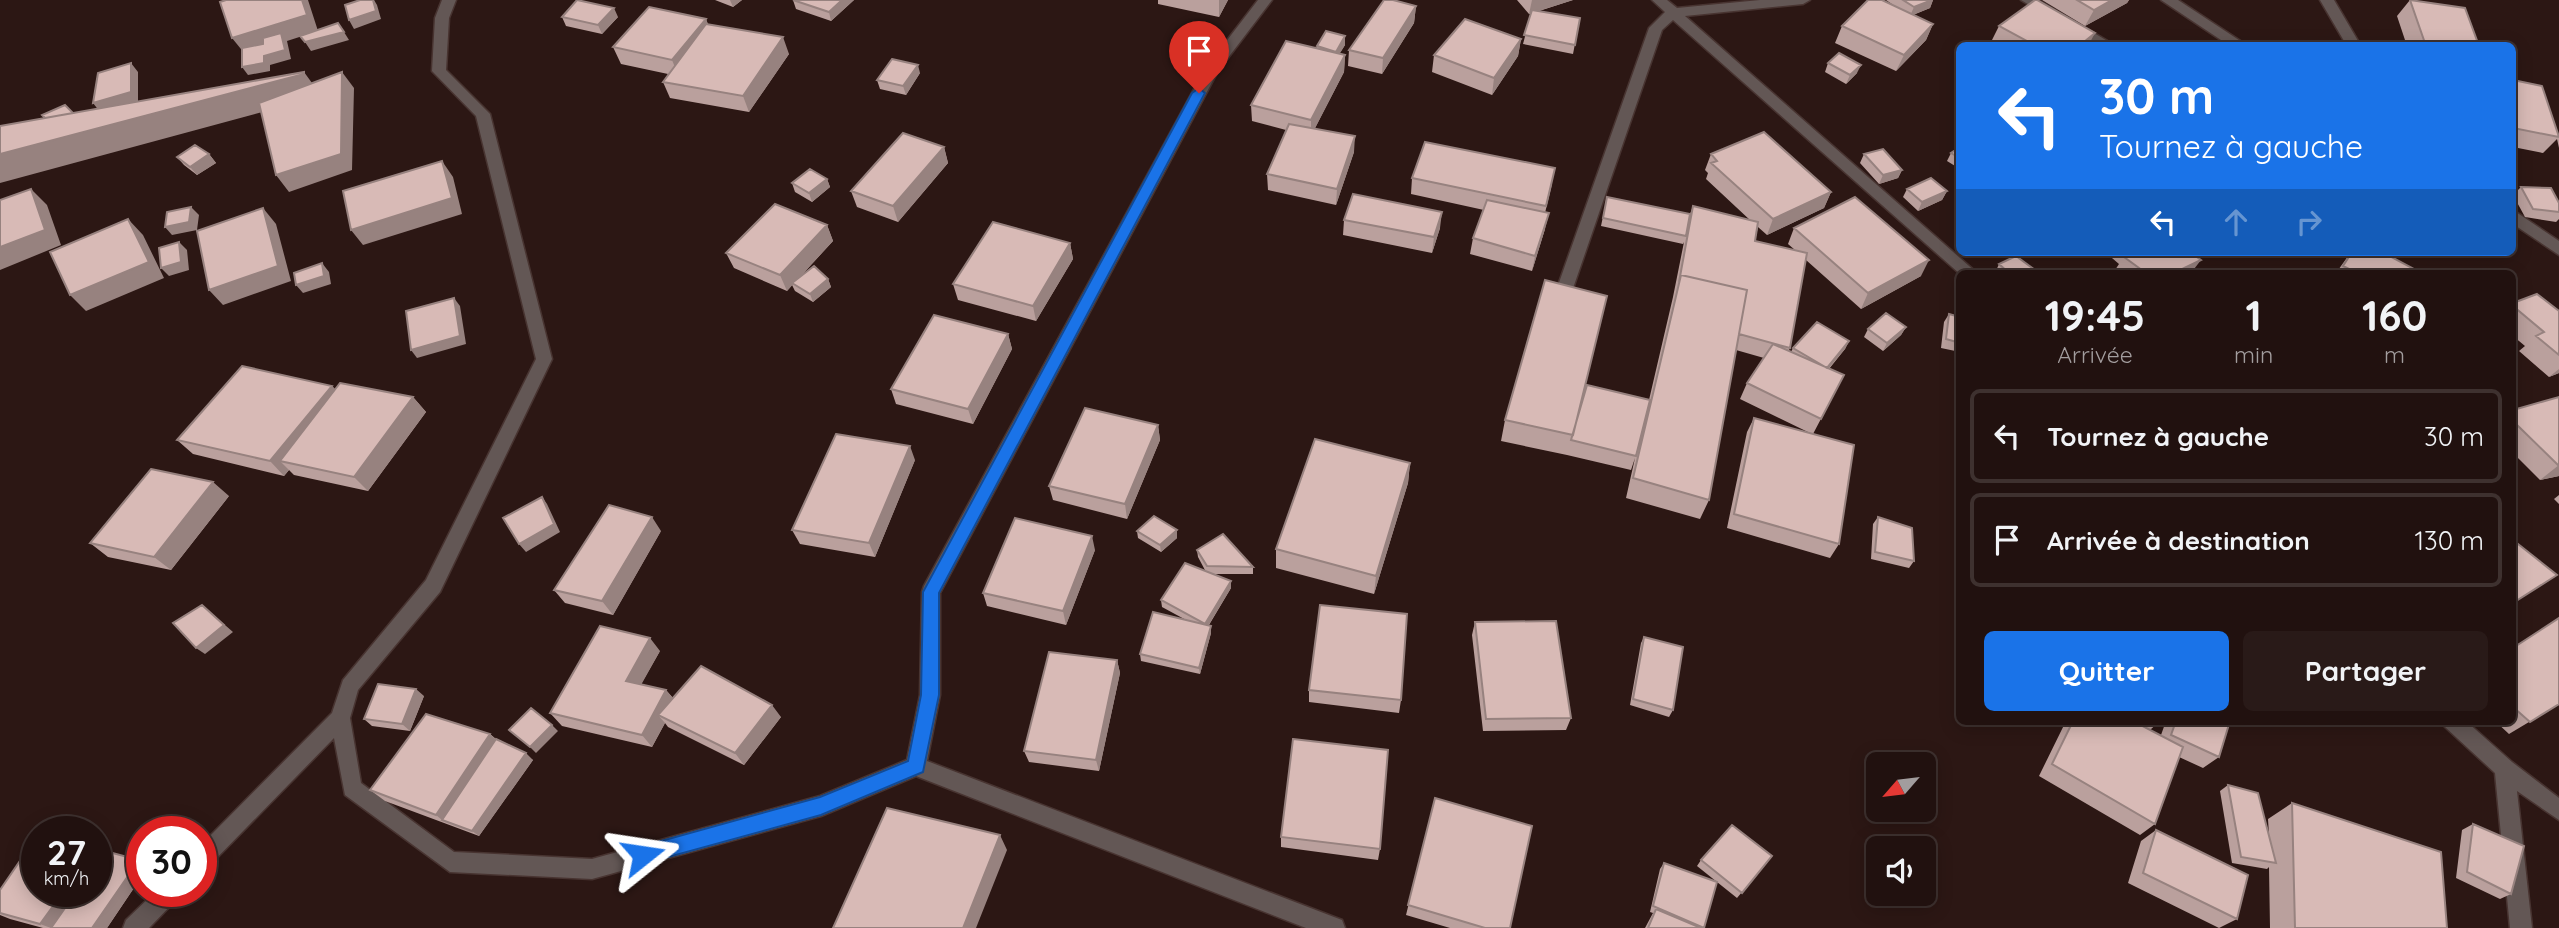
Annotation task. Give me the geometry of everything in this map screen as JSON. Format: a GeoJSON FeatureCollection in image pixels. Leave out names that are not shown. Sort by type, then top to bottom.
{"type":"FeatureCollection","features":[{"type":"Feature","properties":{"kind":"street"},"geometry":{"type":"LineString","coordinates":[[449,0],[442,19],[439,71],[483,114],[544,359],[433,586],[350,685],[340,718],[352,788],[450,862],[592,869],[821,806],[916,766],[1334,928]]}},
{"type":"Feature","properties":{"kind":"street"},"geometry":{"type":"LineString","coordinates":[[916,766],[930,695],[931,592],[1212,69],[1265,0]]}},
{"type":"Feature","properties":{"kind":"street"},"geometry":{"type":"LineString","coordinates":[[1659,0],[1966,270]]}},
{"type":"Feature","properties":{"kind":"street"},"geometry":{"type":"LineString","coordinates":[[1563,295],[1656,28],[1672,13],[1803,0]]}},
{"type":"Feature","properties":{"kind":"street"},"geometry":{"type":"LineString","coordinates":[[2028,0],[2102,42]]}},
{"type":"Feature","properties":{"kind":"street"},"geometry":{"type":"LineString","coordinates":[[2168,0],[2235,42]]}},
{"type":"Feature","properties":{"kind":"street"},"geometry":{"type":"LineString","coordinates":[[2327,0],[2352,42]]}},
{"type":"Feature","properties":{"kind":"street"},"geometry":{"type":"LineString","coordinates":[[2517,221],[2559,249]]}},
{"type":"Feature","properties":{"kind":"street"},"geometry":{"type":"LineString","coordinates":[[217,844],[340,718]]}},
{"type":"Feature","properties":{"kind":"street"},"geometry":{"type":"LineString","coordinates":[[2456,725],[2505,769],[2559,810]]}},
{"type":"Feature","properties":{"kind":"street"},"geometry":{"type":"LineString","coordinates":[[2505,769],[2521,928]]}},
{"type":"Feature","properties":{"kind":"street"},"geometry":{"type":"LineString","coordinates":[[134,928],[155,907]]}},
{"type":"Feature","properties":{"kind":"building"},"geometry":{"type":"Polygon","coordinates":[[[302,0],[307,15],[232,38],[220,2],[302,0]]]}},
{"type":"Feature","properties":{"kind":"building"},"geometry":{"type":"Polygon","coordinates":[[[360,0],[373,0],[376,11],[349,20],[345,5],[360,0]]]}},
{"type":"Feature","properties":{"kind":"building"},"geometry":{"type":"Polygon","coordinates":[[[577,0],[614,8],[598,25],[562,17],[577,0]]]}},
{"type":"Feature","properties":{"kind":"building"},"geometry":{"type":"Polygon","coordinates":[[[793,0],[842,0],[829,12],[793,0]]]}},
{"type":"Feature","properties":{"kind":"building"},"geometry":{"type":"Polygon","coordinates":[[[1384,0],[1416,6],[1383,58],[1349,50],[1384,0]]]}},
{"type":"Feature","properties":{"kind":"building"},"geometry":{"type":"Polygon","coordinates":[[[1868,0],[1882,0],[1933,24],[1904,55],[1842,26],[1868,0]]]}},
{"type":"Feature","properties":{"kind":"building"},"geometry":{"type":"Polygon","coordinates":[[[1903,0],[1932,0],[1914,7],[1903,0]]]}},
{"type":"Feature","properties":{"kind":"building"},"geometry":{"type":"Polygon","coordinates":[[[2037,0],[2095,33],[2084,42],[2029,42],[1999,26],[2037,0]]]}},
{"type":"Feature","properties":{"kind":"building"},"geometry":{"type":"Polygon","coordinates":[[[2077,0],[2112,0],[2094,10],[2077,0]]]}},
{"type":"Feature","properties":{"kind":"building"},"geometry":{"type":"Polygon","coordinates":[[[2410,0],[2465,8],[2478,42],[2425,42],[2410,0]]]}},
{"type":"Feature","properties":{"kind":"building"},"geometry":{"type":"Polygon","coordinates":[[[649,7],[706,19],[672,60],[613,47],[649,7]]]}},
{"type":"Feature","properties":{"kind":"building"},"geometry":{"type":"Polygon","coordinates":[[[1532,10],[1580,18],[1575,45],[1524,35],[1532,10]]]}},
{"type":"Feature","properties":{"kind":"building"},"geometry":{"type":"Polygon","coordinates":[[[1465,19],[1521,39],[1494,78],[1434,55],[1465,19]]]}},
{"type":"Feature","properties":{"kind":"building"},"geometry":{"type":"Polygon","coordinates":[[[338,23],[344,32],[305,42],[300,36],[338,23]]]}},
{"type":"Feature","properties":{"kind":"building"},"geometry":{"type":"Polygon","coordinates":[[[706,24],[783,37],[743,96],[663,82],[706,24]]]}},
{"type":"Feature","properties":{"kind":"building"},"geometry":{"type":"Polygon","coordinates":[[[1326,31],[1345,36],[1336,52],[1317,46],[1326,31]]]}},
{"type":"Feature","properties":{"kind":"building"},"geometry":{"type":"Polygon","coordinates":[[[281,33],[285,50],[264,56],[264,63],[242,67],[242,48],[263,44],[263,38],[281,33]]]}},
{"type":"Feature","properties":{"kind":"building"},"geometry":{"type":"Polygon","coordinates":[[[1286,41],[1345,55],[1311,120],[1251,105],[1286,41]]]}},
{"type":"Feature","properties":{"kind":"building"},"geometry":{"type":"Polygon","coordinates":[[[1839,53],[1861,65],[1850,75],[1828,63],[1839,53]]]}},
{"type":"Feature","properties":{"kind":"building"},"geometry":{"type":"Polygon","coordinates":[[[892,59],[918,65],[903,86],[877,80],[892,59]]]}},
{"type":"Feature","properties":{"kind":"building"},"geometry":{"type":"Polygon","coordinates":[[[131,63],[131,92],[93,103],[98,73],[131,63]]]}},
{"type":"Feature","properties":{"kind":"building"},"geometry":{"type":"Polygon","coordinates":[[[342,72],[341,154],[276,175],[259,103],[342,72]]]}},
{"type":"Feature","properties":{"kind":"building"},"geometry":{"type":"Polygon","coordinates":[[[304,74],[0,154],[0,126],[304,74]]]}},
{"type":"Feature","properties":{"kind":"building"},"geometry":{"type":"Polygon","coordinates":[[[2516,81],[2542,86],[2559,137],[2516,129],[2516,81]]]}},
{"type":"Feature","properties":{"kind":"building"},"geometry":{"type":"Polygon","coordinates":[[[65,105],[73,113],[45,118],[42,115],[65,105]]]}},
{"type":"Feature","properties":{"kind":"building"},"geometry":{"type":"Polygon","coordinates":[[[1289,124],[1355,136],[1337,189],[1267,174],[1289,124]]]}},
{"type":"Feature","properties":{"kind":"building"},"geometry":{"type":"Polygon","coordinates":[[[1764,132],[1831,192],[1773,219],[1711,163],[1717,161],[1711,154],[1764,132]]]}},
{"type":"Feature","properties":{"kind":"building"},"geometry":{"type":"Polygon","coordinates":[[[903,133],[944,147],[893,206],[851,191],[903,133]]]}},
{"type":"Feature","properties":{"kind":"building"},"geometry":{"type":"Polygon","coordinates":[[[1425,142],[1555,168],[1546,206],[1412,178],[1425,142]]]}},
{"type":"Feature","properties":{"kind":"building"},"geometry":{"type":"Polygon","coordinates":[[[195,145],[209,154],[190,167],[177,157],[195,145]]]}},
{"type":"Feature","properties":{"kind":"building"},"geometry":{"type":"Polygon","coordinates":[[[1883,149],[1902,170],[1883,175],[1864,154],[1883,149]]]}},
{"type":"Feature","properties":{"kind":"building"},"geometry":{"type":"Polygon","coordinates":[[[442,161],[452,198],[351,230],[343,191],[442,161]]]}},
{"type":"Feature","properties":{"kind":"building"},"geometry":{"type":"Polygon","coordinates":[[[810,169],[827,179],[809,193],[792,183],[810,169]]]}},
{"type":"Feature","properties":{"kind":"building"},"geometry":{"type":"Polygon","coordinates":[[[1931,178],[1947,191],[1922,202],[1907,189],[1931,178]]]}},
{"type":"Feature","properties":{"kind":"building"},"geometry":{"type":"Polygon","coordinates":[[[2521,187],[2551,188],[2559,203],[2559,212],[2533,209],[2521,187]]]}},
{"type":"Feature","properties":{"kind":"building"},"geometry":{"type":"Polygon","coordinates":[[[31,189],[45,230],[0,247],[0,200],[31,189]]]}},
{"type":"Feature","properties":{"kind":"building"},"geometry":{"type":"Polygon","coordinates":[[[1353,194],[1442,212],[1434,237],[1344,220],[1353,194]]]}},
{"type":"Feature","properties":{"kind":"building"},"geometry":{"type":"Polygon","coordinates":[[[1607,197],[1690,214],[1686,236],[1603,218],[1607,197]]]}},
{"type":"Feature","properties":{"kind":"building"},"geometry":{"type":"Polygon","coordinates":[[[1855,197],[1929,260],[1868,293],[1794,228],[1855,197]]]}},
{"type":"Feature","properties":{"kind":"building"},"geometry":{"type":"Polygon","coordinates":[[[1487,200],[1549,213],[1535,256],[1473,238],[1487,200]]]}},
{"type":"Feature","properties":{"kind":"building"},"geometry":{"type":"Polygon","coordinates":[[[775,204],[827,225],[780,275],[726,253],[775,204]]]}},
{"type":"Feature","properties":{"kind":"building"},"geometry":{"type":"Polygon","coordinates":[[[1693,206],[1758,222],[1755,241],[1807,253],[1790,348],[1739,334],[1747,290],[1681,275],[1679,282],[1693,206]]]}},
{"type":"Feature","properties":{"kind":"building"},"geometry":{"type":"Polygon","coordinates":[[[191,207],[189,222],[165,227],[167,212],[191,207]]]}},
{"type":"Feature","properties":{"kind":"building"},"geometry":{"type":"Polygon","coordinates":[[[263,208],[278,266],[209,290],[197,231],[263,208]]]}},
{"type":"Feature","properties":{"kind":"building"},"geometry":{"type":"Polygon","coordinates":[[[128,219],[149,262],[70,295],[50,252],[128,219]]]}},
{"type":"Feature","properties":{"kind":"building"},"geometry":{"type":"Polygon","coordinates":[[[993,222],[1070,243],[1033,306],[953,284],[993,222]]]}},
{"type":"Feature","properties":{"kind":"building"},"geometry":{"type":"Polygon","coordinates":[[[179,242],[181,262],[161,268],[159,248],[179,242]]]}},
{"type":"Feature","properties":{"kind":"building"},"geometry":{"type":"Polygon","coordinates":[[[2016,256],[2035,270],[2006,270],[1999,264],[2016,256]]]}},
{"type":"Feature","properties":{"kind":"building"},"geometry":{"type":"Polygon","coordinates":[[[2196,256],[2201,260],[2180,270],[2142,270],[2124,257],[2196,256]]]}},
{"type":"Feature","properties":{"kind":"building"},"geometry":{"type":"Polygon","coordinates":[[[2349,256],[2390,256],[2416,270],[2351,270],[2343,266],[2349,256]]]}},
{"type":"Feature","properties":{"kind":"building"},"geometry":{"type":"Polygon","coordinates":[[[322,263],[324,276],[296,285],[294,273],[322,263]]]}},
{"type":"Feature","properties":{"kind":"building"},"geometry":{"type":"Polygon","coordinates":[[[814,266],[828,279],[810,294],[792,283],[814,266]]]}},
{"type":"Feature","properties":{"kind":"building"},"geometry":{"type":"Polygon","coordinates":[[[1681,275],[1747,290],[1709,500],[1633,478],[1681,275]]]}},
{"type":"Feature","properties":{"kind":"building"},"geometry":{"type":"Polygon","coordinates":[[[1545,280],[1607,296],[1573,435],[1505,420],[1545,280]]]}},
{"type":"Feature","properties":{"kind":"building"},"geometry":{"type":"Polygon","coordinates":[[[2537,294],[2559,311],[2559,355],[2536,336],[2544,332],[2516,309],[2516,302],[2537,294]]]}},
{"type":"Feature","properties":{"kind":"building"},"geometry":{"type":"Polygon","coordinates":[[[454,298],[460,336],[411,350],[406,311],[454,298]]]}},
{"type":"Feature","properties":{"kind":"building"},"geometry":{"type":"Polygon","coordinates":[[[1886,313],[1906,327],[1887,343],[1868,329],[1886,313]]]}},
{"type":"Feature","properties":{"kind":"building"},"geometry":{"type":"Polygon","coordinates":[[[1949,314],[1956,316],[1956,342],[1946,339],[1949,314]]]}},
{"type":"Feature","properties":{"kind":"building"},"geometry":{"type":"Polygon","coordinates":[[[934,315],[1008,334],[968,409],[891,389],[934,315]]]}},
{"type":"Feature","properties":{"kind":"building"},"geometry":{"type":"Polygon","coordinates":[[[1817,322],[1849,341],[1827,368],[1793,348],[1817,322]]]}},
{"type":"Feature","properties":{"kind":"building"},"geometry":{"type":"Polygon","coordinates":[[[1773,344],[1844,375],[1821,419],[1747,383],[1773,344]]]}},
{"type":"Feature","properties":{"kind":"building"},"geometry":{"type":"Polygon","coordinates":[[[242,366],[332,386],[270,461],[177,440],[242,366]]]}},
{"type":"Feature","properties":{"kind":"building"},"geometry":{"type":"Polygon","coordinates":[[[340,383],[413,397],[354,477],[280,461],[340,383]]]}},
{"type":"Feature","properties":{"kind":"building"},"geometry":{"type":"Polygon","coordinates":[[[1587,385],[1650,400],[1636,456],[1571,440],[1587,385]]]}},
{"type":"Feature","properties":{"kind":"building"},"geometry":{"type":"Polygon","coordinates":[[[2559,397],[2559,465],[2516,424],[2516,409],[2559,397]]]}},
{"type":"Feature","properties":{"kind":"building"},"geometry":{"type":"Polygon","coordinates":[[[1085,408],[1158,425],[1125,504],[1049,486],[1085,408]]]}},
{"type":"Feature","properties":{"kind":"building"},"geometry":{"type":"Polygon","coordinates":[[[1754,418],[1854,445],[1839,544],[1734,514],[1754,418]]]}},
{"type":"Feature","properties":{"kind":"building"},"geometry":{"type":"Polygon","coordinates":[[[836,434],[910,446],[869,543],[792,530],[836,434]]]}},
{"type":"Feature","properties":{"kind":"building"},"geometry":{"type":"Polygon","coordinates":[[[1315,439],[1410,463],[1376,576],[1276,549],[1315,439]]]}},
{"type":"Feature","properties":{"kind":"building"},"geometry":{"type":"Polygon","coordinates":[[[151,469],[213,482],[154,557],[90,543],[151,469]]]}},
{"type":"Feature","properties":{"kind":"building"},"geometry":{"type":"Polygon","coordinates":[[[542,497],[554,524],[519,544],[503,518],[542,497]]]}},
{"type":"Feature","properties":{"kind":"building"},"geometry":{"type":"Polygon","coordinates":[[[609,505],[652,517],[602,601],[554,590],[609,505]]]}},
{"type":"Feature","properties":{"kind":"building"},"geometry":{"type":"Polygon","coordinates":[[[1154,516],[1177,530],[1160,545],[1137,531],[1154,516]]]}},
{"type":"Feature","properties":{"kind":"building"},"geometry":{"type":"Polygon","coordinates":[[[1878,517],[1912,528],[1914,561],[1875,552],[1878,517]]]}},
{"type":"Feature","properties":{"kind":"building"},"geometry":{"type":"Polygon","coordinates":[[[1015,518],[1092,536],[1063,611],[983,593],[1015,518]]]}},
{"type":"Feature","properties":{"kind":"building"},"geometry":{"type":"Polygon","coordinates":[[[1223,534],[1253,567],[1207,566],[1197,550],[1223,534]]]}},
{"type":"Feature","properties":{"kind":"building"},"geometry":{"type":"Polygon","coordinates":[[[2516,542],[2557,575],[2516,601],[2516,542]]]}},
{"type":"Feature","properties":{"kind":"building"},"geometry":{"type":"Polygon","coordinates":[[[1185,563],[1231,581],[1205,624],[1161,600],[1185,563]]]}},
{"type":"Feature","properties":{"kind":"building"},"geometry":{"type":"Polygon","coordinates":[[[202,605],[224,625],[196,648],[173,623],[202,605]]]}},
{"type":"Feature","properties":{"kind":"building"},"geometry":{"type":"Polygon","coordinates":[[[1320,605],[1407,614],[1401,700],[1309,690],[1320,605]]]}},
{"type":"Feature","properties":{"kind":"building"},"geometry":{"type":"Polygon","coordinates":[[[1153,612],[1211,626],[1199,668],[1140,654],[1153,612]]]}},
{"type":"Feature","properties":{"kind":"building"},"geometry":{"type":"Polygon","coordinates":[[[2559,618],[2559,704],[2530,722],[2516,710],[2516,646],[2559,618]]]}},
{"type":"Feature","properties":{"kind":"building"},"geometry":{"type":"Polygon","coordinates":[[[1556,621],[1571,718],[1486,719],[1475,622],[1556,621]]]}},
{"type":"Feature","properties":{"kind":"building"},"geometry":{"type":"Polygon","coordinates":[[[600,626],[650,638],[626,681],[666,690],[642,735],[550,713],[600,626]]]}},
{"type":"Feature","properties":{"kind":"building"},"geometry":{"type":"Polygon","coordinates":[[[1644,637],[1683,647],[1673,710],[1633,699],[1644,637]]]}},
{"type":"Feature","properties":{"kind":"building"},"geometry":{"type":"Polygon","coordinates":[[[1049,652],[1117,660],[1096,760],[1024,751],[1049,652]]]}},
{"type":"Feature","properties":{"kind":"building"},"geometry":{"type":"Polygon","coordinates":[[[701,666],[772,705],[735,753],[658,715],[701,666]]]}},
{"type":"Feature","properties":{"kind":"building"},"geometry":{"type":"Polygon","coordinates":[[[378,684],[416,689],[402,724],[364,719],[378,684]]]}},
{"type":"Feature","properties":{"kind":"building"},"geometry":{"type":"Polygon","coordinates":[[[531,708],[552,725],[530,747],[509,730],[531,708]]]}},
{"type":"Feature","properties":{"kind":"building"},"geometry":{"type":"Polygon","coordinates":[[[426,714],[490,734],[436,815],[370,790],[426,714]]]}},
{"type":"Feature","properties":{"kind":"building"},"geometry":{"type":"Polygon","coordinates":[[[2071,725],[2141,725],[2183,747],[2155,824],[2052,764],[2071,725]]]}},
{"type":"Feature","properties":{"kind":"building"},"geometry":{"type":"Polygon","coordinates":[[[2175,725],[2229,725],[2219,757],[2171,735],[2175,725]]]}},
{"type":"Feature","properties":{"kind":"building"},"geometry":{"type":"Polygon","coordinates":[[[496,739],[526,753],[472,831],[442,820],[496,739]]]}},
{"type":"Feature","properties":{"kind":"building"},"geometry":{"type":"Polygon","coordinates":[[[1293,739],[1388,750],[1380,849],[1281,837],[1293,739]]]}},
{"type":"Feature","properties":{"kind":"building"},"geometry":{"type":"Polygon","coordinates":[[[2228,785],[2258,793],[2276,863],[2241,857],[2228,785]]]}},
{"type":"Feature","properties":{"kind":"building"},"geometry":{"type":"Polygon","coordinates":[[[1435,798],[1532,826],[1510,928],[1485,928],[1408,905],[1435,798]]]}},
{"type":"Feature","properties":{"kind":"building"},"geometry":{"type":"Polygon","coordinates":[[[2292,803],[2441,852],[2447,928],[2295,928],[2292,803]]]}},
{"type":"Feature","properties":{"kind":"building"},"geometry":{"type":"Polygon","coordinates":[[[887,808],[1000,835],[963,928],[833,928],[887,808]]]}},
{"type":"Feature","properties":{"kind":"building"},"geometry":{"type":"Polygon","coordinates":[[[2473,824],[2524,846],[2511,894],[2467,872],[2473,824]]]}},
{"type":"Feature","properties":{"kind":"building"},"geometry":{"type":"Polygon","coordinates":[[[1732,825],[1772,856],[1742,893],[1701,860],[1732,825]]]}},
{"type":"Feature","properties":{"kind":"building"},"geometry":{"type":"Polygon","coordinates":[[[2156,830],[2248,875],[2237,919],[2143,873],[2156,830]]]}},
{"type":"Feature","properties":{"kind":"building"},"geometry":{"type":"Polygon","coordinates":[[[112,853],[126,857],[126,879],[112,899],[112,853]]]}},
{"type":"Feature","properties":{"kind":"building"},"geometry":{"type":"Polygon","coordinates":[[[21,859],[21,907],[52,907],[40,924],[0,913],[0,890],[21,859]]]}},
{"type":"Feature","properties":{"kind":"building"},"geometry":{"type":"Polygon","coordinates":[[[1664,863],[1717,882],[1704,928],[1653,906],[1664,863]]]}},
{"type":"Feature","properties":{"kind":"building"},"geometry":{"type":"Polygon","coordinates":[[[66,907],[107,907],[92,928],[51,928],[66,907]]]}},
{"type":"Feature","properties":{"kind":"building"},"geometry":{"type":"Polygon","coordinates":[[[1656,909],[1701,928],[1648,928],[1656,909]]]}},
{"type":"Feature","properties":{"kind":"route"},"geometry":{"type":"LineString","coordinates":[[643,855],[821,806],[916,766],[930,695],[931,592],[1199,93]]}}]}
